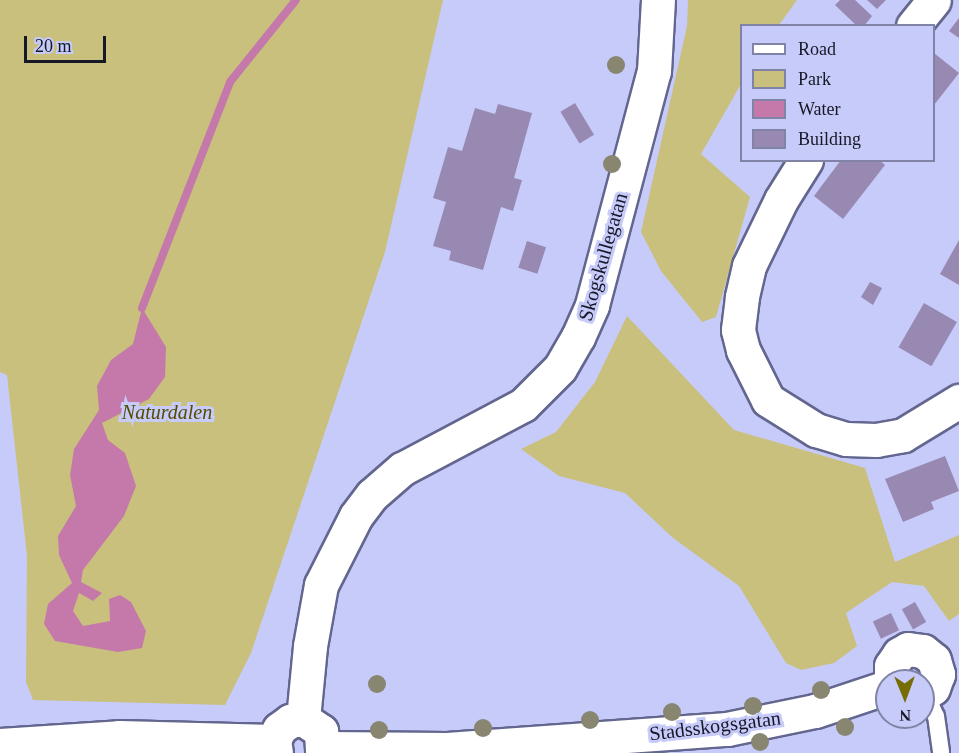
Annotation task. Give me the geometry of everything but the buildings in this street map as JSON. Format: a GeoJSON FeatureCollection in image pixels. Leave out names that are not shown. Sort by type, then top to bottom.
{"type":"FeatureCollection","features":[{"type":"Feature","properties":{"kind":"street","name":"Skogskullegatan"},"geometry":{"type":"LineString","coordinates":[[303,719],[310,646],[321,585],[356,516],[372,495],[402,469],[523,405],[560,368],[578,337],[592,305],[654,71],[658,0]]}},
{"type":"Feature","properties":{"kind":"street"},"geometry":{"type":"LineString","coordinates":[[915,24],[934,0]]}},
{"type":"Feature","properties":{"kind":"street"},"geometry":{"type":"LineString","coordinates":[[805,162],[781,200],[749,266],[742,297],[738,330],[743,350],[768,400],[816,429],[846,439],[876,440],[903,435],[928,423],[959,401]]}},
{"type":"Feature","properties":{"kind":"street"},"geometry":{"type":"LineString","coordinates":[[892,669],[893,662],[908,649],[927,653],[933,669]]}},
{"type":"Feature","properties":{"kind":"street","name":"Stadsskogsgatan"},"geometry":{"type":"LineString","coordinates":[[303,719],[321,732],[323,751],[653,744],[774,720],[875,691]]}},
{"type":"Feature","properties":{"kind":"street"},"geometry":{"type":"LineString","coordinates":[[0,746],[43,740],[210,738],[275,747],[286,722],[303,719]]}},
{"type":"Feature","properties":{"kind":"lane"},"geometry":{"type":"LineString","coordinates":[[936,676],[936,716],[941,753]]}},
{"type":"Feature","properties":{"kind":"green space","name":"Naturdalen"},"geometry":{"type":"Polygon","coordinates":[[[0,0],[443,0],[385,252],[251,653],[225,705],[33,700],[26,682],[27,556],[7,375],[0,372],[0,0]]]}},
{"type":"Feature","properties":{"kind":"green space"},"geometry":{"type":"Polygon","coordinates":[[[688,0],[797,0],[780,24],[740,24],[740,86],[701,154],[750,197],[716,317],[702,322],[661,271],[641,232],[687,26],[688,0]]]}},
{"type":"Feature","properties":{"kind":"green space"},"geometry":{"type":"Polygon","coordinates":[[[627,316],[734,430],[865,468],[895,562],[959,535],[959,614],[949,621],[924,586],[892,582],[846,613],[857,646],[834,663],[801,670],[786,663],[739,586],[673,538],[625,493],[559,476],[521,449],[556,432],[595,382],[627,316]]]}},
{"type":"Feature","properties":{"kind":"water"},"geometry":{"type":"Polygon","coordinates":[[[142,308],[166,347],[165,377],[149,399],[102,423],[108,440],[125,453],[136,486],[124,516],[83,570],[81,582],[102,593],[93,601],[79,593],[73,611],[83,626],[110,621],[109,599],[120,595],[131,602],[146,631],[142,648],[118,652],[55,641],[44,624],[48,604],[72,583],[59,555],[58,536],[76,506],[70,475],[74,449],[99,410],[97,386],[111,360],[133,344],[142,308]]]}},
{"type":"Feature","properties":{"kind":"waterway"},"geometry":{"type":"LineString","coordinates":[[142,308],[230,82],[296,0]]}}]}
